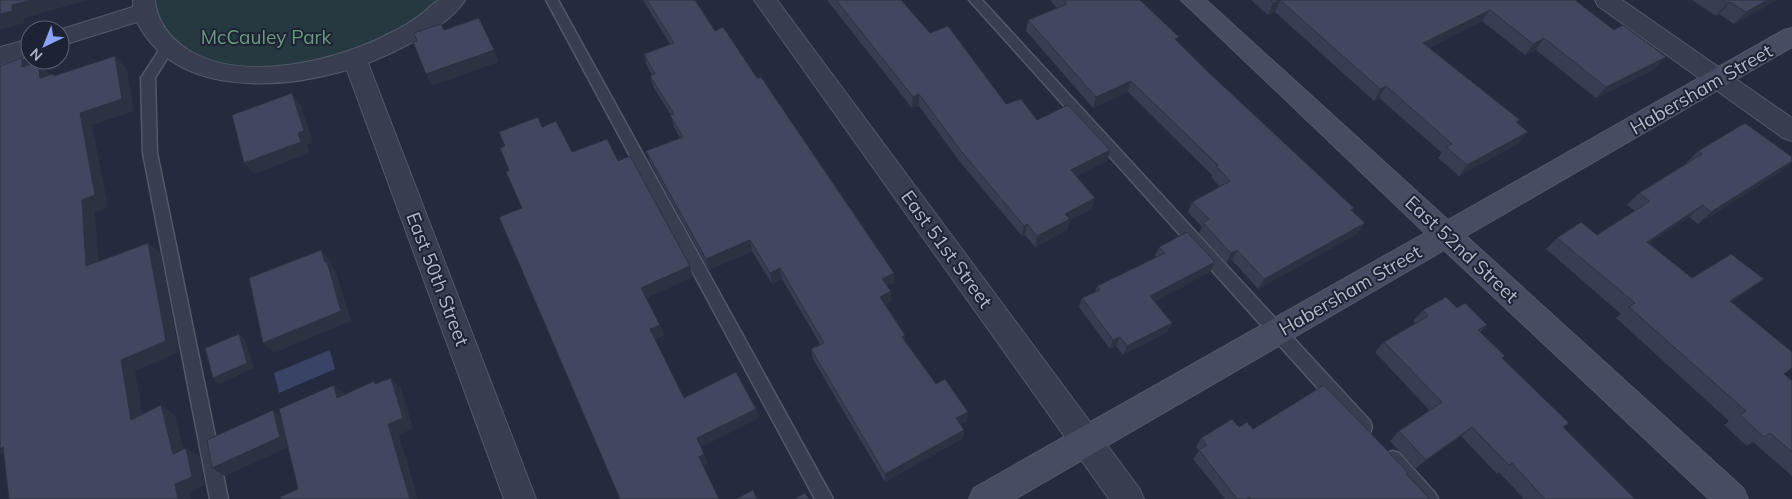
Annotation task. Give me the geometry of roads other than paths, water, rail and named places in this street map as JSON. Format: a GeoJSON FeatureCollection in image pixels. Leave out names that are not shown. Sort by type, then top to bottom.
{"type":"FeatureCollection","features":[{"type":"Feature","properties":{"kind":"street"},"geometry":{"type":"LineString","coordinates":[[70,34],[144,6],[154,34],[178,56],[213,70],[262,76],[301,73],[355,60],[390,45],[431,21],[454,0]]}},
{"type":"Feature","properties":{"kind":"street","name":"East 51st Street"},"geometry":{"type":"LineString","coordinates":[[766,0],[1128,499]]}},
{"type":"Feature","properties":{"kind":"street","name":"East 52nd Street"},"geometry":{"type":"LineString","coordinates":[[1192,0],[1732,499]]}},
{"type":"Feature","properties":{"kind":"street"},"geometry":{"type":"LineString","coordinates":[[1606,0],[1792,131]]}},
{"type":"Feature","properties":{"kind":"street","name":"Habersham Street"},"geometry":{"type":"LineString","coordinates":[[985,499],[1792,36]]}},
{"type":"Feature","properties":{"kind":"street"},"geometry":{"type":"LineString","coordinates":[[0,56],[20,50]]}},
{"type":"Feature","properties":{"kind":"street","name":"East 50th Street"},"geometry":{"type":"LineString","coordinates":[[355,60],[520,499]]}},
{"type":"Feature","properties":{"kind":"lane"},"geometry":{"type":"LineString","coordinates":[[552,0],[824,499]]}},
{"type":"Feature","properties":{"kind":"lane"},"geometry":{"type":"LineString","coordinates":[[975,0],[1429,499]]}},
{"type":"Feature","properties":{"kind":"lane"},"geometry":{"type":"LineString","coordinates":[[168,47],[148,78],[150,153],[219,499]]}},
{"type":"Feature","properties":{"kind":"water"},"geometry":{"type":"Polygon","coordinates":[[[330,350],[335,369],[279,393],[274,373],[330,350]]]}},
{"type":"Feature","properties":{"kind":"park label","name":"McCauley Park"},"geometry":{"type":"Point","coordinates":[266,37]}}]}
